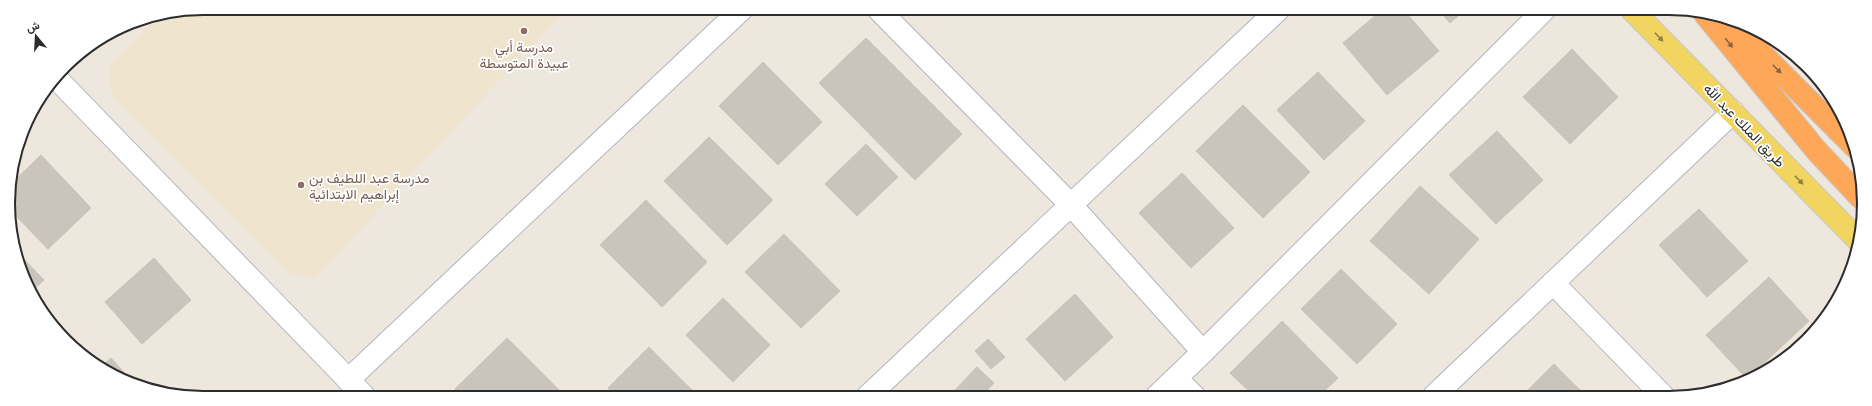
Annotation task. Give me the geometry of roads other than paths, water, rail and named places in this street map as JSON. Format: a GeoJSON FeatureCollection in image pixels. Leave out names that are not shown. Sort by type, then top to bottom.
{"type":"FeatureCollection","features":[{"type":"Feature","properties":{"kind":"highway"},"geometry":{"type":"LineString","coordinates":[[1709,20],[1816,150],[1857,194]]}},
{"type":"Feature","properties":{"kind":"highway"},"geometry":{"type":"LineString","coordinates":[[1734,26],[1846,138]]}},
{"type":"Feature","properties":{"kind":"main road","name":"طريق الملك عبد الله"},"geometry":{"type":"LineString","coordinates":[[1637,15],[1854,236]]}},
{"type":"Feature","properties":{"kind":"street"},"geometry":{"type":"LineString","coordinates":[[348,380],[736,15]]}},
{"type":"Feature","properties":{"kind":"street"},"geometry":{"type":"LineString","coordinates":[[884,15],[1071,205],[1203,352]]}},
{"type":"Feature","properties":{"kind":"street"},"geometry":{"type":"LineString","coordinates":[[873,391],[1273,15]]}},
{"type":"Feature","properties":{"kind":"street"},"geometry":{"type":"LineString","coordinates":[[1162,391],[1539,15]]}},
{"type":"Feature","properties":{"kind":"street"},"geometry":{"type":"LineString","coordinates":[[60,82],[359,391]]}},
{"type":"Feature","properties":{"kind":"street"},"geometry":{"type":"LineString","coordinates":[[1439,391],[1733,112]]}},
{"type":"Feature","properties":{"kind":"street"},"geometry":{"type":"LineString","coordinates":[[1553,283],[1658,391]]}},
{"type":"Feature","properties":{"kind":"street"},"geometry":{"type":"LineString","coordinates":[[1176,378],[1189,391]]}},
{"type":"Feature","properties":{"kind":"place","name":"مدرسة أبي عبيدة المتوسطة"},"geometry":{"type":"Point","coordinates":[524,31]}},
{"type":"Feature","properties":{"kind":"place","name":"مدرسة عبد اللطيف بن إبراهيم الابتدائية"},"geometry":{"type":"Point","coordinates":[301,185]}}]}
